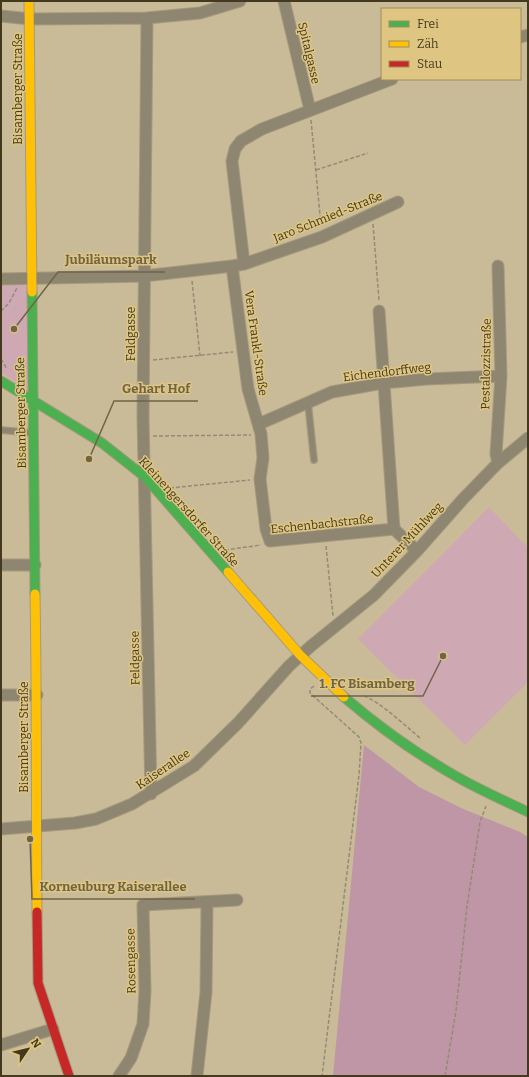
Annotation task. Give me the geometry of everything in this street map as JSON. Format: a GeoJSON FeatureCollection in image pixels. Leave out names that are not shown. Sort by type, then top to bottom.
{"type":"FeatureCollection","features":[{"type":"Feature","properties":{"kind":"street","name":"Bisamberger Straße"},"geometry":{"type":"LineString","coordinates":[[29,1],[26,279],[33,402],[37,695],[36,826],[38,983],[69,1076]]}},
{"type":"Feature","properties":{"kind":"street"},"geometry":{"type":"LineString","coordinates":[[1,16],[30,19],[147,18],[200,13],[240,1]]}},
{"type":"Feature","properties":{"kind":"street","name":"Spitalgasse"},"geometry":{"type":"LineString","coordinates":[[284,1],[310,110]]}},
{"type":"Feature","properties":{"kind":"street","name":"Feldgasse"},"geometry":{"type":"LineString","coordinates":[[147,18],[143,417],[151,794]]}},
{"type":"Feature","properties":{"kind":"street"},"geometry":{"type":"LineString","coordinates":[[244,264],[232,160],[235,150],[241,140],[262,129],[389,80]]}},
{"type":"Feature","properties":{"kind":"street","name":"Jaro Schmied-Straße"},"geometry":{"type":"LineString","coordinates":[[1,279],[144,276],[244,264],[322,237],[398,202]]}},
{"type":"Feature","properties":{"kind":"street","name":"Vera Frankl-Straße"},"geometry":{"type":"LineString","coordinates":[[232,266],[249,394],[260,429],[263,458],[260,479],[266,529],[270,541]]}},
{"type":"Feature","properties":{"kind":"street","name":"Pestalozzistraße"},"geometry":{"type":"LineString","coordinates":[[498,266],[501,376],[496,454],[498,462]]}},
{"type":"Feature","properties":{"kind":"street"},"geometry":{"type":"LineString","coordinates":[[379,312],[394,529],[417,551]]}},
{"type":"Feature","properties":{"kind":"street","name":"Eichendorffweg"},"geometry":{"type":"LineString","coordinates":[[260,429],[332,392],[384,383],[427,378],[501,376]]}},
{"type":"Feature","properties":{"kind":"street","name":"Kleinengersdorfer Straße"},"geometry":{"type":"LineString","coordinates":[[1,381],[33,402],[97,439],[145,477],[300,655],[328,683],[364,715],[385,732],[441,768],[528,812]]}},
{"type":"Feature","properties":{"kind":"street","name":"Unterer Mühlweg"},"geometry":{"type":"LineString","coordinates":[[300,655],[374,595],[417,551],[463,498],[498,462],[528,438]]}},
{"type":"Feature","properties":{"kind":"street","name":"Eschenbachstraße"},"geometry":{"type":"LineString","coordinates":[[270,541],[394,529]]}},
{"type":"Feature","properties":{"kind":"street"},"geometry":{"type":"LineString","coordinates":[[1,565],[35,565]]}},
{"type":"Feature","properties":{"kind":"street","name":"Kaiserallee"},"geometry":{"type":"LineString","coordinates":[[1,829],[75,823],[96,819],[132,804],[151,794],[194,766],[238,723],[300,655]]}},
{"type":"Feature","properties":{"kind":"street"},"geometry":{"type":"LineString","coordinates":[[1,695],[37,695]]}},
{"type":"Feature","properties":{"kind":"street","name":"Rosengasse"},"geometry":{"type":"LineString","coordinates":[[119,1076],[131,1058],[143,1024],[145,991],[143,905],[237,900]]}},
{"type":"Feature","properties":{"kind":"street"},"geometry":{"type":"LineString","coordinates":[[197,1076],[206,992],[207,902]]}},
{"type":"Feature","properties":{"kind":"street"},"geometry":{"type":"LineString","coordinates":[[1,1045],[53,1029]]}},
{"type":"Feature","properties":{"kind":"lane"},"geometry":{"type":"LineString","coordinates":[[308,403],[314,460]]}},
{"type":"Feature","properties":{"kind":"lane"},"geometry":{"type":"LineString","coordinates":[[1,430],[33,433]]}},
{"type":"Feature","properties":{"kind":"path"},"geometry":{"type":"LineString","coordinates":[[310,110],[322,237]]}},
{"type":"Feature","properties":{"kind":"path"},"geometry":{"type":"LineString","coordinates":[[316,170],[368,153]]}},
{"type":"Feature","properties":{"kind":"path"},"geometry":{"type":"LineString","coordinates":[[370,215],[373,222],[379,312]]}},
{"type":"Feature","properties":{"kind":"path"},"geometry":{"type":"LineString","coordinates":[[190,271],[200,356]]}},
{"type":"Feature","properties":{"kind":"path"},"geometry":{"type":"LineString","coordinates":[[1,311],[9,303],[26,279]]}},
{"type":"Feature","properties":{"kind":"path"},"geometry":{"type":"LineString","coordinates":[[144,361],[243,351]]}},
{"type":"Feature","properties":{"kind":"path"},"geometry":{"type":"LineString","coordinates":[[144,436],[260,429]]}},
{"type":"Feature","properties":{"kind":"path"},"geometry":{"type":"LineString","coordinates":[[172,494],[168,488],[260,479]]}},
{"type":"Feature","properties":{"kind":"path"},"geometry":{"type":"LineString","coordinates":[[325,536],[333,615],[338,625]]}},
{"type":"Feature","properties":{"kind":"path","name":"Eschenbachstraße"},"geometry":{"type":"LineString","coordinates":[[221,550],[266,544],[270,541]]}},
{"type":"Feature","properties":{"kind":"path"},"geometry":{"type":"LineString","coordinates":[[316,684],[310,690],[310,693],[359,737],[362,743],[322,1076]]}},
{"type":"Feature","properties":{"kind":"path"},"geometry":{"type":"LineString","coordinates":[[360,695],[368,698],[422,740]]}},
{"type":"Feature","properties":{"kind":"path"},"geometry":{"type":"LineString","coordinates":[[445,1076],[456,1011],[466,906],[480,822],[491,794]]}},
{"type":"Feature","properties":{"kind":"shaded area"},"geometry":{"type":"Polygon","coordinates":[[[27,285],[27,389],[1,372],[1,286],[27,285]]]}},
{"type":"Feature","properties":{"kind":"shaded area"},"geometry":{"type":"Polygon","coordinates":[[[489,507],[528,548],[528,682],[465,745],[358,639],[489,507]]]}},
{"type":"Feature","properties":{"kind":"shaded area"},"geometry":{"type":"Polygon","coordinates":[[[364,745],[419,787],[461,808],[520,832],[528,837],[528,1076],[333,1076],[364,745]]]}},
{"type":"Feature","properties":{"kind":"traffic: fast"},"geometry":{"type":"LineString","coordinates":[[32,292],[35,594]]}},
{"type":"Feature","properties":{"kind":"traffic: fast"},"geometry":{"type":"LineString","coordinates":[[1,381],[102,443],[145,477],[228,572]]}},
{"type":"Feature","properties":{"kind":"traffic: fast"},"geometry":{"type":"LineString","coordinates":[[344,697],[371,720],[429,760],[485,792],[528,812]]}},
{"type":"Feature","properties":{"kind":"traffic: slow"},"geometry":{"type":"LineString","coordinates":[[29,1],[32,292]]}},
{"type":"Feature","properties":{"kind":"traffic: slow"},"geometry":{"type":"LineString","coordinates":[[228,572],[300,655],[344,697]]}},
{"type":"Feature","properties":{"kind":"traffic: slow"},"geometry":{"type":"LineString","coordinates":[[35,594],[37,912]]}},
{"type":"Feature","properties":{"kind":"traffic: jam"},"geometry":{"type":"LineString","coordinates":[[37,912],[38,983],[69,1076]]}},
{"type":"Feature","properties":{"kind":"place","name":"Jubiläumspark"},"geometry":{"type":"Point","coordinates":[14,329]}},
{"type":"Feature","properties":{"kind":"place","name":"Gehart Hof"},"geometry":{"type":"Point","coordinates":[89,459]}},
{"type":"Feature","properties":{"kind":"place","name":"1. FC Bisamberg"},"geometry":{"type":"Point","coordinates":[443,656]}},
{"type":"Feature","properties":{"kind":"place","name":"Korneuburg Kaiserallee"},"geometry":{"type":"Point","coordinates":[30,839]}}]}
